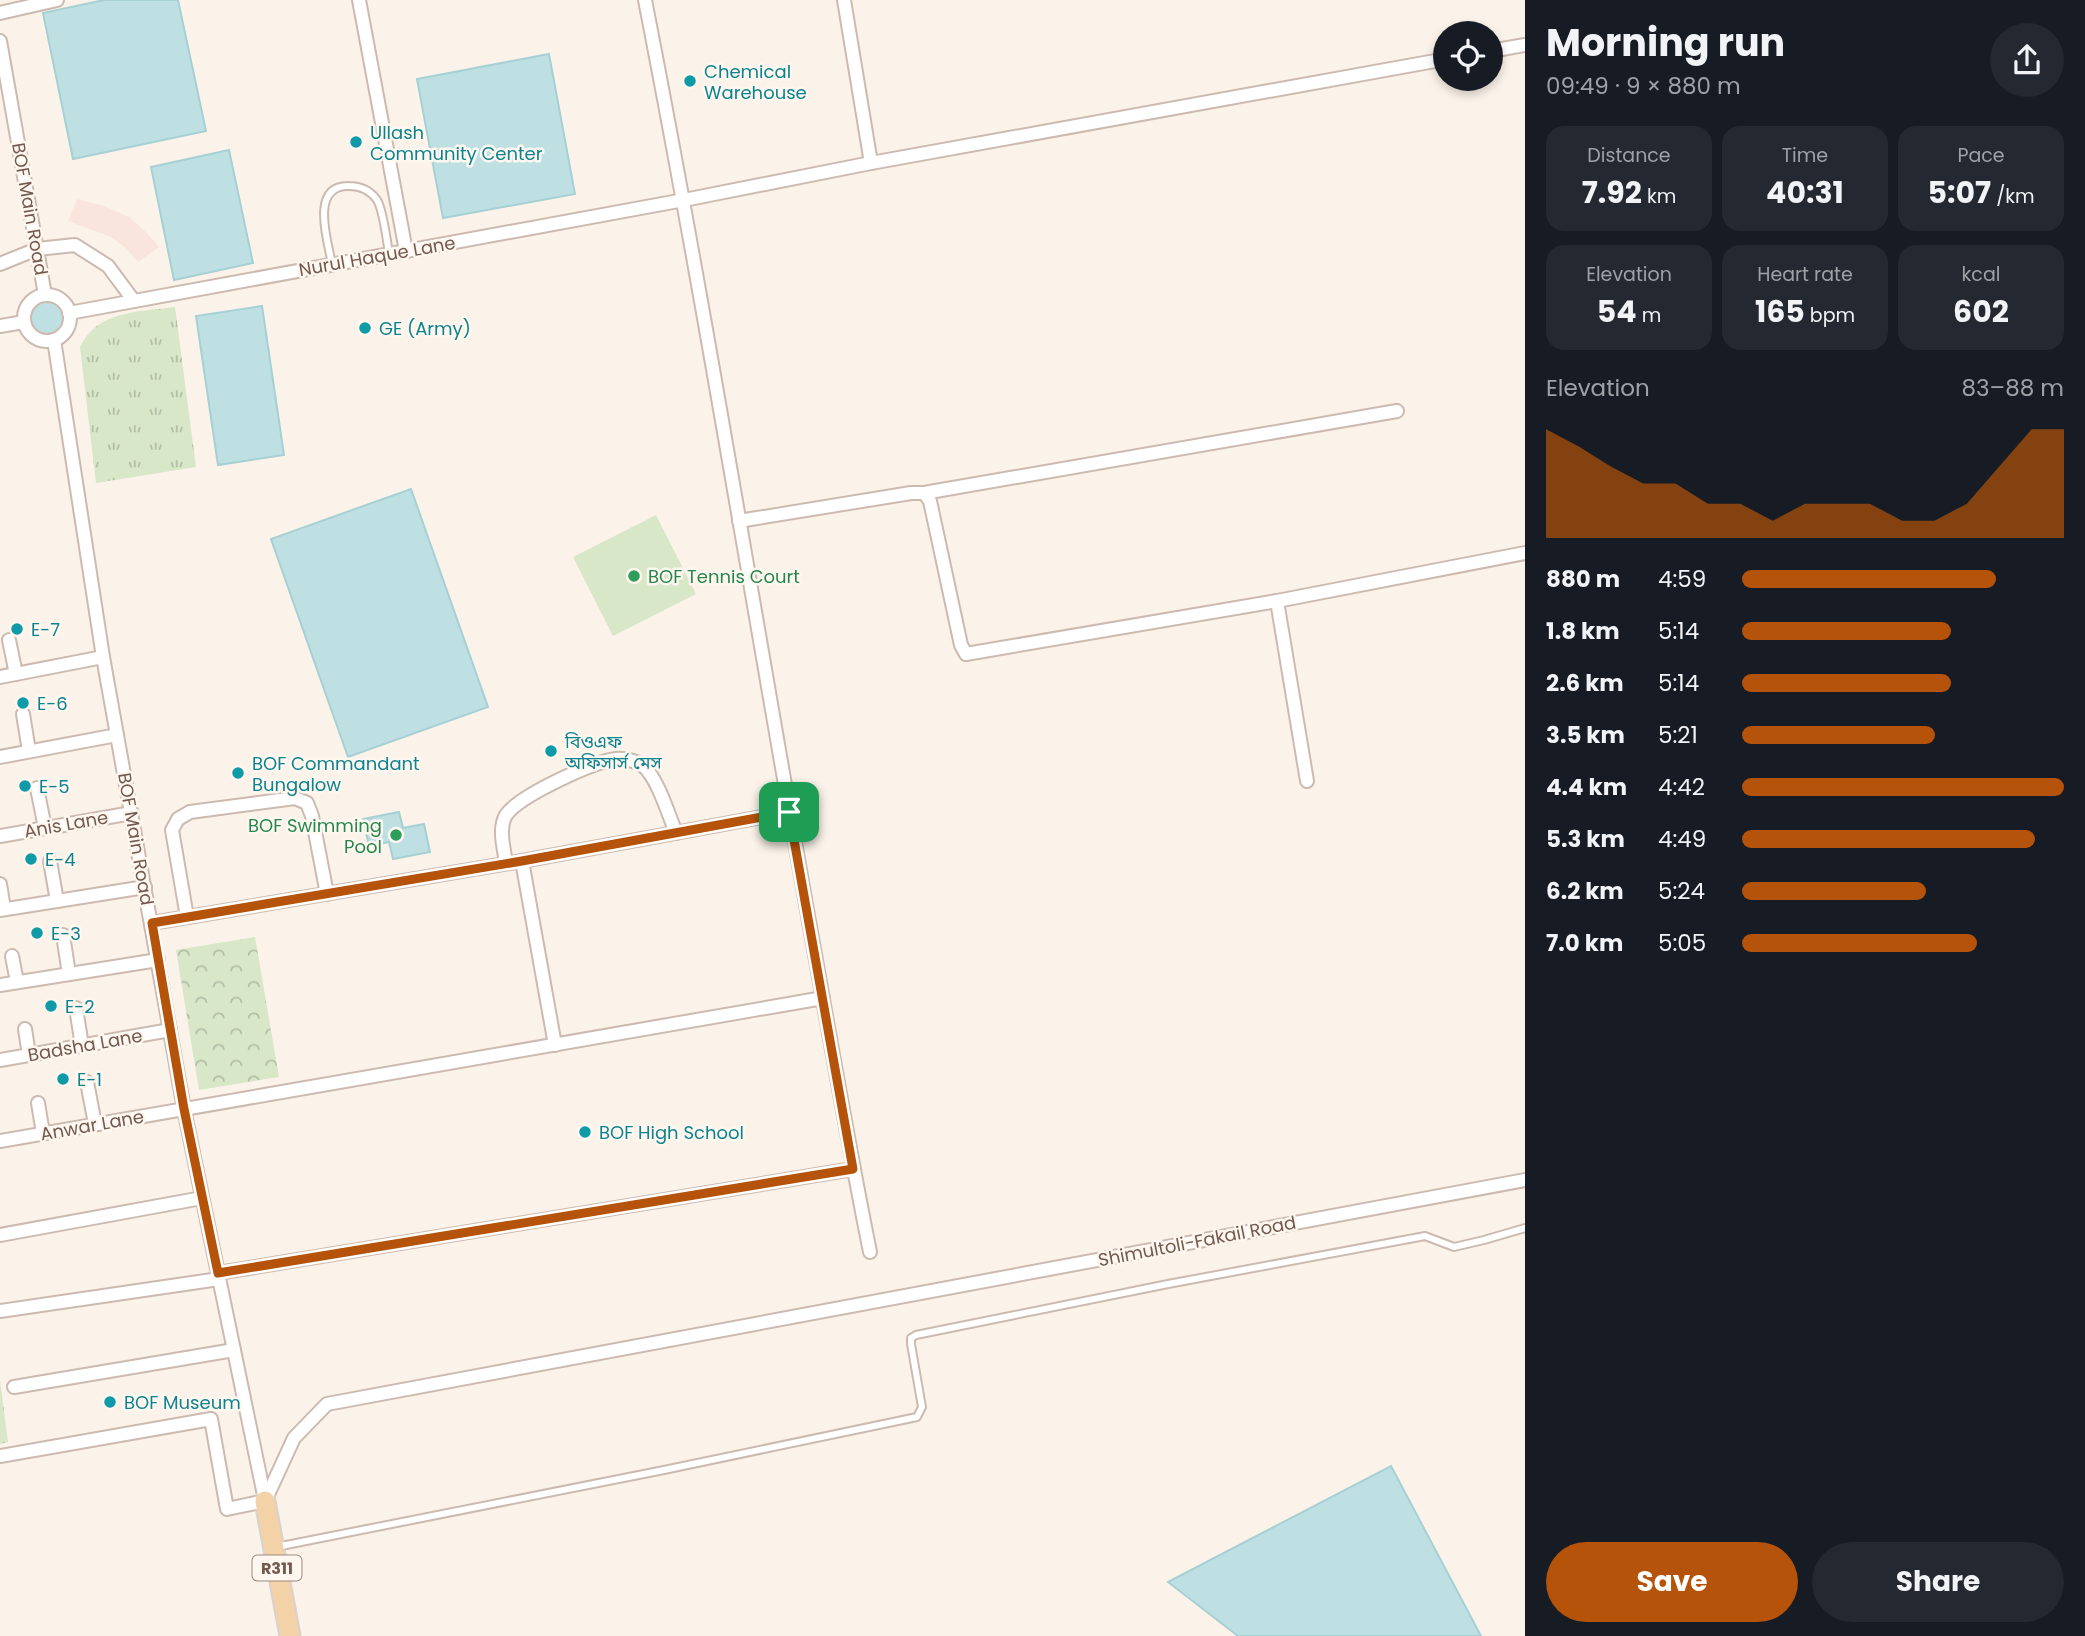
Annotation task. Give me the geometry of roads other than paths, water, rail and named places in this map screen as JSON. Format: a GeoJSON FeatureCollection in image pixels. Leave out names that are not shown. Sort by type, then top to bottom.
{"type":"FeatureCollection","features":[{"type":"Feature","properties":{"kind":"main road","name":"R311"},"geometry":{"type":"LineString","coordinates":[[265,1501],[290,1636]]}},
{"type":"Feature","properties":{"kind":"street"},"geometry":{"type":"LineString","coordinates":[[0,12],[57,0]]}},
{"type":"Feature","properties":{"kind":"street"},"geometry":{"type":"LineString","coordinates":[[359,0],[406,251]]}},
{"type":"Feature","properties":{"kind":"street"},"geometry":{"type":"LineString","coordinates":[[645,0],[684,200],[789,812],[870,1252]]}},
{"type":"Feature","properties":{"kind":"street"},"geometry":{"type":"LineString","coordinates":[[844,0],[872,163]]}},
{"type":"Feature","properties":{"kind":"street","name":"BOF Main Road"},"geometry":{"type":"LineString","coordinates":[[0,41],[45,295]]}},
{"type":"Feature","properties":{"kind":"street"},"geometry":{"type":"LineString","coordinates":[[1503,49],[1525,45]]}},
{"type":"Feature","properties":{"kind":"street","name":"Nurul Haque Lane"},"geometry":{"type":"LineString","coordinates":[[69,313],[872,163],[1433,62]]}},
{"type":"Feature","properties":{"kind":"street"},"geometry":{"type":"LineString","coordinates":[[0,264],[37,249],[75,245],[108,266],[134,301]]}},
{"type":"Feature","properties":{"kind":"street"},"geometry":{"type":"LineString","coordinates":[[45,295],[57,297],[67,306],[69,313],[70,319],[65,332],[54,340],[39,339],[32,335],[24,322],[26,307],[37,297],[45,295]]}},
{"type":"Feature","properties":{"kind":"street"},"geometry":{"type":"LineString","coordinates":[[0,326],[24,322]]}},
{"type":"Feature","properties":{"kind":"street","name":"BOF Main Road"},"geometry":{"type":"LineString","coordinates":[[54,340],[103,657],[184,1109],[265,1501]]}},
{"type":"Feature","properties":{"kind":"street"},"geometry":{"type":"LineString","coordinates":[[739,521],[924,493],[1396,411]]}},
{"type":"Feature","properties":{"kind":"street"},"geometry":{"type":"LineString","coordinates":[[924,493],[930,501],[961,645],[966,654],[1277,601],[1525,553]]}},
{"type":"Feature","properties":{"kind":"street"},"geometry":{"type":"LineString","coordinates":[[1277,601],[1307,781]]}},
{"type":"Feature","properties":{"kind":"street"},"geometry":{"type":"LineString","coordinates":[[9,640],[16,674]]}},
{"type":"Feature","properties":{"kind":"street"},"geometry":{"type":"LineString","coordinates":[[0,677],[103,657]]}},
{"type":"Feature","properties":{"kind":"street"},"geometry":{"type":"LineString","coordinates":[[23,714],[29,751]]}},
{"type":"Feature","properties":{"kind":"street"},"geometry":{"type":"LineString","coordinates":[[0,757],[117,735]]}},
{"type":"Feature","properties":{"kind":"street"},"geometry":{"type":"LineString","coordinates":[[506,863],[501,829],[505,817],[519,802],[589,767],[616,759],[630,760],[643,766],[654,781],[676,833]]}},
{"type":"Feature","properties":{"kind":"street"},"geometry":{"type":"LineString","coordinates":[[37,788],[45,828]]}},
{"type":"Feature","properties":{"kind":"street"},"geometry":{"type":"LineString","coordinates":[[187,917],[173,830],[178,819],[190,812],[295,798],[307,803],[327,894]]}},
{"type":"Feature","properties":{"kind":"street"},"geometry":{"type":"LineString","coordinates":[[152,923],[522,861],[789,812]]}},
{"type":"Feature","properties":{"kind":"street","name":"Anis Lane"},"geometry":{"type":"LineString","coordinates":[[0,836],[132,813]]}},
{"type":"Feature","properties":{"kind":"street"},"geometry":{"type":"LineString","coordinates":[[50,861],[57,901]]}},
{"type":"Feature","properties":{"kind":"street"},"geometry":{"type":"LineString","coordinates":[[522,861],[555,1045]]}},
{"type":"Feature","properties":{"kind":"street"},"geometry":{"type":"LineString","coordinates":[[0,884],[2,910],[145,887]]}},
{"type":"Feature","properties":{"kind":"street"},"geometry":{"type":"LineString","coordinates":[[63,935],[69,974]]}},
{"type":"Feature","properties":{"kind":"street"},"geometry":{"type":"LineString","coordinates":[[12,956],[17,982]]}},
{"type":"Feature","properties":{"kind":"street"},"geometry":{"type":"LineString","coordinates":[[0,985],[158,960]]}},
{"type":"Feature","properties":{"kind":"street","name":"Anwar Lane"},"geometry":{"type":"LineString","coordinates":[[0,1141],[823,999]]}},
{"type":"Feature","properties":{"kind":"street"},"geometry":{"type":"LineString","coordinates":[[76,1009],[82,1046]]}},
{"type":"Feature","properties":{"kind":"street"},"geometry":{"type":"LineString","coordinates":[[25,1029],[29,1055]]}},
{"type":"Feature","properties":{"kind":"street","name":"Badsha Lane"},"geometry":{"type":"LineString","coordinates":[[0,1060],[170,1030]]}},
{"type":"Feature","properties":{"kind":"street"},"geometry":{"type":"LineString","coordinates":[[87,1082],[95,1124]]}},
{"type":"Feature","properties":{"kind":"street"},"geometry":{"type":"LineString","coordinates":[[38,1102],[43,1133]]}},
{"type":"Feature","properties":{"kind":"street"},"geometry":{"type":"LineString","coordinates":[[0,1311],[853,1169]]}},
{"type":"Feature","properties":{"kind":"street","name":"Shimultoli-Fakail Road"},"geometry":{"type":"LineString","coordinates":[[265,1501],[294,1438],[327,1404],[1525,1180]]}},
{"type":"Feature","properties":{"kind":"street"},"geometry":{"type":"LineString","coordinates":[[0,1235],[202,1198]]}},
{"type":"Feature","properties":{"kind":"street"},"geometry":{"type":"LineString","coordinates":[[14,1387],[234,1350]]}},
{"type":"Feature","properties":{"kind":"street"},"geometry":{"type":"LineString","coordinates":[[0,1456],[211,1419],[227,1509],[265,1501]]}},
{"type":"Feature","properties":{"kind":"lane"},"geometry":{"type":"LineString","coordinates":[[332,264],[323,214],[331,191],[343,186],[358,186],[369,191],[378,201],[389,254]]}},
{"type":"Feature","properties":{"kind":"lane"},"geometry":{"type":"LineString","coordinates":[[274,1548],[916,1417],[922,1407],[911,1344],[911,1338],[916,1335],[1425,1236],[1454,1247],[1525,1228]]}},
{"type":"Feature","properties":{"kind":"water"},"geometry":{"type":"Polygon","coordinates":[[[104,0],[178,0],[206,131],[73,159],[43,13],[104,0]]]}},
{"type":"Feature","properties":{"kind":"water"},"geometry":{"type":"Polygon","coordinates":[[[549,54],[575,194],[443,218],[417,79],[549,54]]]}},
{"type":"Feature","properties":{"kind":"water"},"geometry":{"type":"Polygon","coordinates":[[[229,150],[253,263],[174,280],[151,167],[229,150]]]}},
{"type":"Feature","properties":{"kind":"water"},"geometry":{"type":"Polygon","coordinates":[[[47,301],[59,306],[64,318],[59,330],[47,335],[35,330],[30,318],[35,306],[47,301]]]}},
{"type":"Feature","properties":{"kind":"water"},"geometry":{"type":"Polygon","coordinates":[[[262,306],[284,455],[218,465],[196,316],[262,306]]]}},
{"type":"Feature","properties":{"kind":"water"},"geometry":{"type":"Polygon","coordinates":[[[411,489],[488,707],[348,757],[271,539],[411,489]]]}},
{"type":"Feature","properties":{"kind":"water","name":"BOF Swimming Pool"},"geometry":{"type":"Polygon","coordinates":[[[399,812],[403,828],[424,824],[430,852],[393,859],[389,842],[369,846],[363,819],[399,812]]]}},
{"type":"Feature","properties":{"kind":"water"},"geometry":{"type":"Polygon","coordinates":[[[1391,1466],[1481,1636],[1238,1636],[1168,1582],[1391,1466]]]}},
{"type":"Feature","properties":{"kind":"place","name":"Chemical Warehouse"},"geometry":{"type":"Point","coordinates":[690,81]}},
{"type":"Feature","properties":{"kind":"place","name":"Ullash Community Center"},"geometry":{"type":"Point","coordinates":[356,142]}},
{"type":"Feature","properties":{"kind":"place","name":"GE (Army)"},"geometry":{"type":"Point","coordinates":[365,328]}},
{"type":"Feature","properties":{"kind":"place","name":"BOF Tennis Court"},"geometry":{"type":"Point","coordinates":[634,576]}},
{"type":"Feature","properties":{"kind":"place","name":"E-7"},"geometry":{"type":"Point","coordinates":[17,629]}},
{"type":"Feature","properties":{"kind":"place","name":"E-6"},"geometry":{"type":"Point","coordinates":[23,703]}},
{"type":"Feature","properties":{"kind":"place","name":"বিওএফ অফিসার্স মেস"},"geometry":{"type":"Point","coordinates":[551,751]}},
{"type":"Feature","properties":{"kind":"place","name":"BOF Commandant Bungalow"},"geometry":{"type":"Point","coordinates":[238,773]}},
{"type":"Feature","properties":{"kind":"place","name":"E-5"},"geometry":{"type":"Point","coordinates":[25,786]}},
{"type":"Feature","properties":{"kind":"place","name":"BOF Swimming Pool"},"geometry":{"type":"Point","coordinates":[396,835]}},
{"type":"Feature","properties":{"kind":"place","name":"E-4"},"geometry":{"type":"Point","coordinates":[31,859]}},
{"type":"Feature","properties":{"kind":"place","name":"E-3"},"geometry":{"type":"Point","coordinates":[37,933]}},
{"type":"Feature","properties":{"kind":"place","name":"E-2"},"geometry":{"type":"Point","coordinates":[51,1006]}},
{"type":"Feature","properties":{"kind":"place","name":"E-1"},"geometry":{"type":"Point","coordinates":[63,1079]}},
{"type":"Feature","properties":{"kind":"place","name":"BOF High School"},"geometry":{"type":"Point","coordinates":[585,1132]}},
{"type":"Feature","properties":{"kind":"place","name":"BOF Museum"},"geometry":{"type":"Point","coordinates":[110,1402]}}]}
